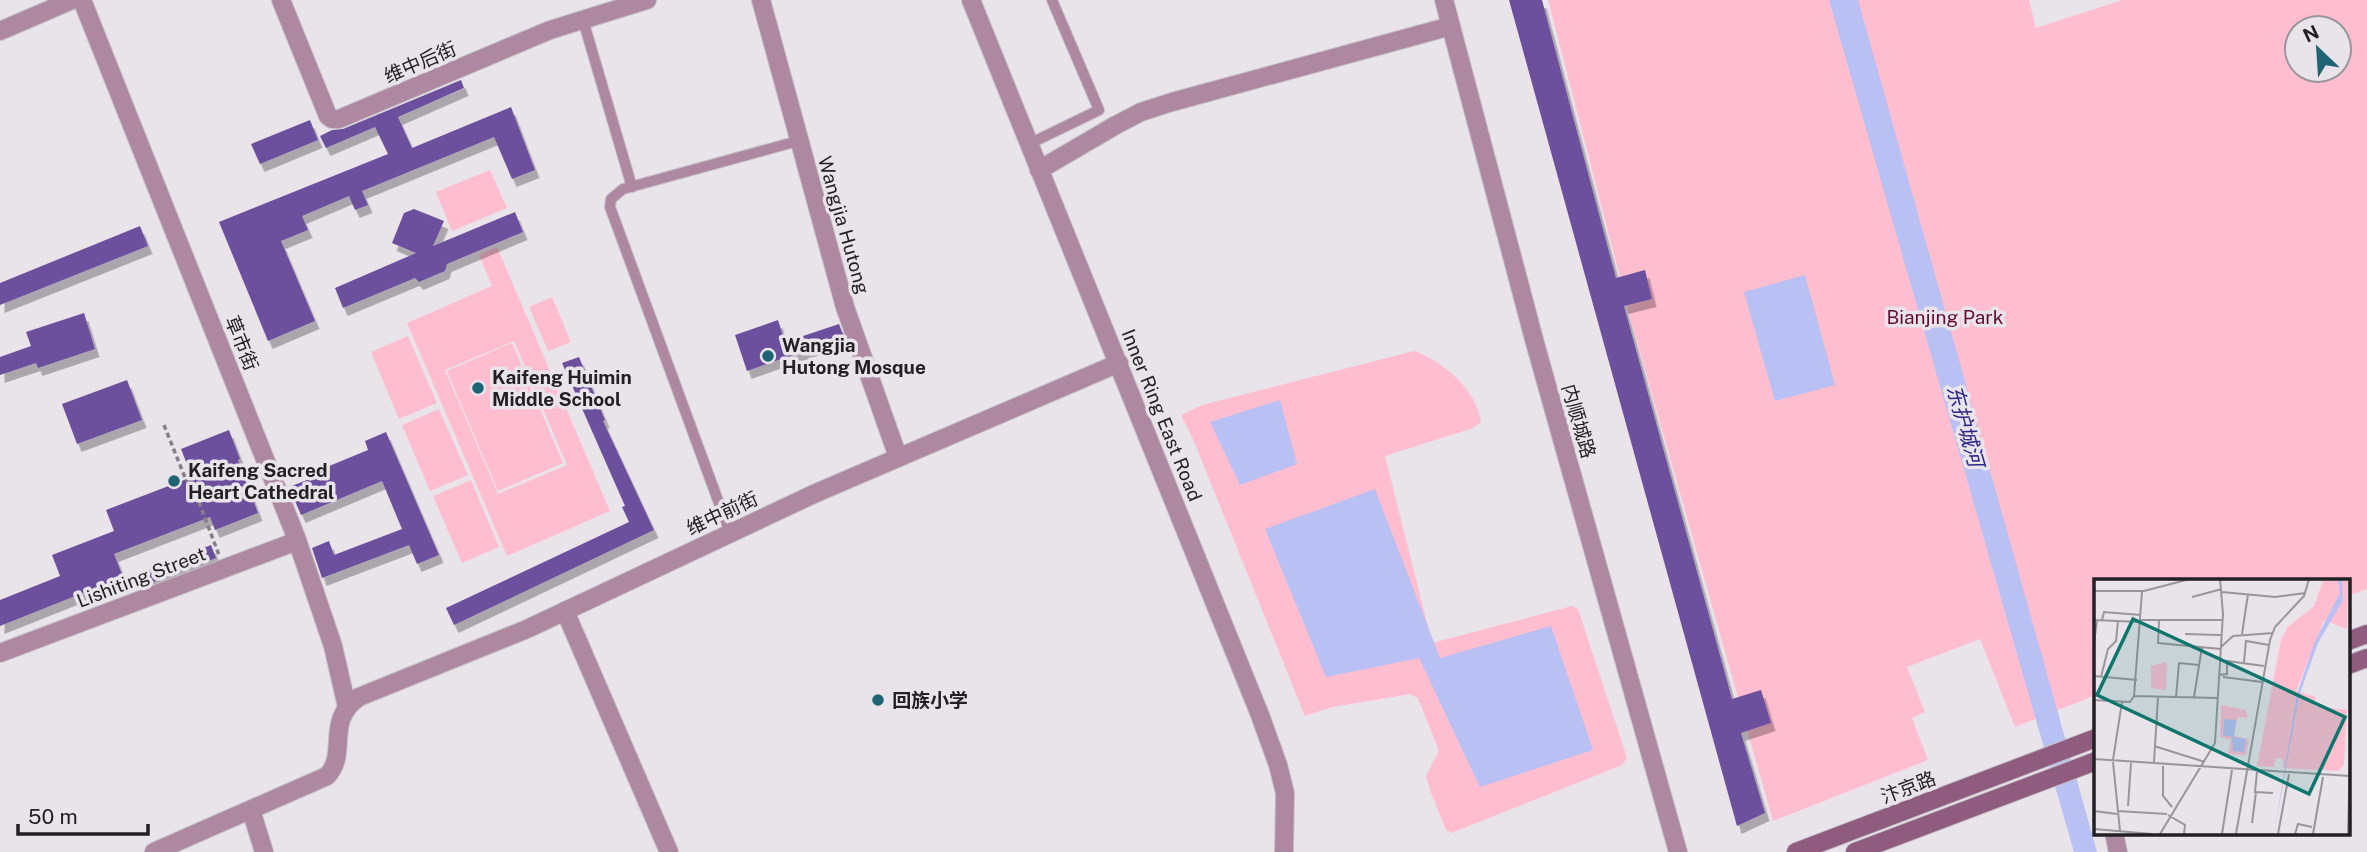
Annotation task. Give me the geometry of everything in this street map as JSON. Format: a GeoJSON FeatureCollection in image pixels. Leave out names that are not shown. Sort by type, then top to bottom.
{"type":"FeatureCollection","features":[{"type":"Feature","properties":{"kind":"main road"},"geometry":{"type":"LineString","coordinates":[[2350,640],[2367,634]]}},
{"type":"Feature","properties":{"kind":"main road"},"geometry":{"type":"LineString","coordinates":[[2350,664],[2367,658]]}},
{"type":"Feature","properties":{"kind":"main road","name":"汴京路"},"geometry":{"type":"LineString","coordinates":[[1796,852],[2089,740]]}},
{"type":"Feature","properties":{"kind":"main road"},"geometry":{"type":"LineString","coordinates":[[1855,852],[1887,846],[2092,762]]}},
{"type":"Feature","properties":{"kind":"street"},"geometry":{"type":"LineString","coordinates":[[0,31],[72,0]]}},
{"type":"Feature","properties":{"kind":"street","name":"草市街"},"geometry":{"type":"LineString","coordinates":[[82,0],[297,541],[333,646],[347,707]]}},
{"type":"Feature","properties":{"kind":"street","name":"维中后街"},"geometry":{"type":"LineString","coordinates":[[281,0],[328,116],[332,119],[339,119],[550,30],[647,0]]}},
{"type":"Feature","properties":{"kind":"street","name":"Wangjia Hutong"},"geometry":{"type":"LineString","coordinates":[[761,0],[845,307],[898,457]]}},
{"type":"Feature","properties":{"kind":"street","name":"Inner Ring East Road"},"geometry":{"type":"LineString","coordinates":[[971,0],[1119,363],[1278,765],[1285,793],[1284,852]]}},
{"type":"Feature","properties":{"kind":"street","name":"内顺城路"},"geometry":{"type":"LineString","coordinates":[[1444,0],[1535,343],[1678,852]]}},
{"type":"Feature","properties":{"kind":"street"},"geometry":{"type":"LineString","coordinates":[[1039,170],[1141,112],[1451,26]]}},
{"type":"Feature","properties":{"kind":"street","name":"维中前街"},"geometry":{"type":"LineString","coordinates":[[347,707],[359,697],[527,629],[898,457],[1119,363]]}},
{"type":"Feature","properties":{"kind":"street","name":"Lishiting Street"},"geometry":{"type":"LineString","coordinates":[[0,653],[297,541]]}},
{"type":"Feature","properties":{"kind":"street"},"geometry":{"type":"LineString","coordinates":[[565,611],[669,852]]}},
{"type":"Feature","properties":{"kind":"street"},"geometry":{"type":"LineString","coordinates":[[154,852],[309,785],[332,771],[340,721],[347,707]]}},
{"type":"Feature","properties":{"kind":"street"},"geometry":{"type":"LineString","coordinates":[[251,810],[264,852]]}},
{"type":"Feature","properties":{"kind":"street"},"geometry":{"type":"LineString","coordinates":[[2114,834],[2118,852]]}},
{"type":"Feature","properties":{"kind":"lane"},"geometry":{"type":"LineString","coordinates":[[1029,144],[1099,110],[1052,0]]}},
{"type":"Feature","properties":{"kind":"lane"},"geometry":{"type":"LineString","coordinates":[[583,20],[632,187]]}},
{"type":"Feature","properties":{"kind":"lane"},"geometry":{"type":"LineString","coordinates":[[730,533],[610,207],[611,199],[617,192],[632,187],[798,141]]}},
{"type":"Feature","properties":{"kind":"path"},"geometry":{"type":"LineString","coordinates":[[164,425],[186,480],[194,489],[224,569]]}},
{"type":"Feature","properties":{"kind":"green space","name":"Bianjing Park"},"geometry":{"type":"Polygon","coordinates":[[[1548,0],[2029,0],[2036,28],[2122,0],[2367,0],[2367,589],[2350,595],[2350,579],[2094,579],[2094,696],[2015,727],[1980,639],[1907,667],[1925,712],[1912,718],[1928,760],[1773,821],[1631,320],[1548,0]]]}},
{"type":"Feature","properties":{"kind":"green space"},"geometry":{"type":"Polygon","coordinates":[[[490,170],[507,208],[452,231],[436,192],[490,170]]]}},
{"type":"Feature","properties":{"kind":"green space"},"geometry":{"type":"Polygon","coordinates":[[[497,247],[610,511],[507,556],[407,323],[492,286],[479,255],[497,247]],[[514,341],[445,370],[498,494],[567,465],[514,341]]]}},
{"type":"Feature","properties":{"kind":"green space"},"geometry":{"type":"Polygon","coordinates":[[[552,297],[571,342],[548,351],[529,307],[552,297]]]}},
{"type":"Feature","properties":{"kind":"green space"},"geometry":{"type":"Polygon","coordinates":[[[408,336],[437,403],[399,419],[371,352],[408,336]]]}},
{"type":"Feature","properties":{"kind":"green space"},"geometry":{"type":"Polygon","coordinates":[[[512,343],[563,463],[498,491],[447,371],[512,343]]]}},
{"type":"Feature","properties":{"kind":"green space"},"geometry":{"type":"Polygon","coordinates":[[[1414,351],[1436,362],[1457,378],[1473,399],[1481,422],[1473,428],[1385,456],[1432,643],[1572,606],[1578,609],[1627,758],[1622,765],[1451,833],[1446,830],[1426,776],[1439,751],[1418,698],[1410,694],[1332,707],[1305,716],[1181,415],[1202,405],[1414,351]]]}},
{"type":"Feature","properties":{"kind":"green space"},"geometry":{"type":"Polygon","coordinates":[[[439,409],[468,475],[430,491],[402,425],[439,409]]]}},
{"type":"Feature","properties":{"kind":"green space"},"geometry":{"type":"Polygon","coordinates":[[[471,480],[499,547],[462,563],[433,496],[471,480]]]}},
{"type":"Feature","properties":{"kind":"water","name":"东护城河"},"geometry":{"type":"Polygon","coordinates":[[[1829,0],[1858,0],[2097,852],[2074,852],[1829,0]]]}},
{"type":"Feature","properties":{"kind":"water"},"geometry":{"type":"Polygon","coordinates":[[[1805,275],[1835,385],[1775,401],[1744,292],[1805,275]]]}},
{"type":"Feature","properties":{"kind":"water"},"geometry":{"type":"Polygon","coordinates":[[[1280,400],[1297,464],[1240,485],[1210,422],[1280,400]]]}},
{"type":"Feature","properties":{"kind":"water"},"geometry":{"type":"Polygon","coordinates":[[[1375,489],[1440,658],[1551,626],[1593,750],[1480,787],[1419,658],[1326,677],[1265,529],[1375,489]]]}},
{"type":"Feature","properties":{"kind":"building"},"geometry":{"type":"Polygon","coordinates":[[[1509,0],[1542,0],[1616,278],[1645,270],[1652,299],[1624,306],[1732,699],[1761,690],[1771,723],[1741,733],[1765,813],[1737,826],[1509,0]]]}},
{"type":"Feature","properties":{"kind":"building"},"geometry":{"type":"Polygon","coordinates":[[[461,80],[464,88],[398,117],[412,148],[511,107],[535,170],[512,179],[494,137],[362,191],[368,205],[355,210],[349,196],[302,216],[308,230],[281,241],[315,321],[268,341],[219,222],[388,154],[375,127],[326,148],[320,136],[461,80]]]}},
{"type":"Feature","properties":{"kind":"building"},"geometry":{"type":"Polygon","coordinates":[[[310,120],[318,140],[260,164],[251,144],[310,120]]]}},
{"type":"Feature","properties":{"kind":"building"},"geometry":{"type":"Polygon","coordinates":[[[414,209],[444,221],[433,246],[515,212],[523,232],[447,264],[445,271],[419,282],[415,278],[343,308],[335,288],[416,253],[392,243],[404,213],[414,209]]]}},
{"type":"Feature","properties":{"kind":"building"},"geometry":{"type":"Polygon","coordinates":[[[140,226],[148,246],[0,305],[0,283],[140,226]]]}},
{"type":"Feature","properties":{"kind":"building"},"geometry":{"type":"Polygon","coordinates":[[[84,313],[95,349],[38,368],[36,363],[0,375],[0,357],[31,346],[26,332],[84,313]]]}},
{"type":"Feature","properties":{"kind":"building","name":"Wangjia Hutong Mosque"},"geometry":{"type":"Polygon","coordinates":[[[778,320],[785,342],[839,324],[844,337],[747,371],[735,335],[778,320]]]}},
{"type":"Feature","properties":{"kind":"building"},"geometry":{"type":"Polygon","coordinates":[[[579,357],[605,420],[603,421],[654,530],[454,625],[446,608],[629,522],[622,507],[625,506],[562,363],[579,357]]]}},
{"type":"Feature","properties":{"kind":"building"},"geometry":{"type":"Polygon","coordinates":[[[127,380],[142,420],[77,444],[62,404],[127,380]]]}},
{"type":"Feature","properties":{"kind":"building"},"geometry":{"type":"Polygon","coordinates":[[[229,430],[258,513],[215,530],[210,517],[114,554],[123,577],[0,626],[0,600],[60,576],[52,555],[114,531],[106,510],[192,477],[181,449],[229,430]]]}},
{"type":"Feature","properties":{"kind":"building"},"geometry":{"type":"Polygon","coordinates":[[[386,432],[439,555],[417,564],[409,545],[322,578],[312,548],[329,541],[334,555],[402,529],[382,481],[301,515],[289,487],[307,480],[305,476],[368,450],[365,441],[386,432]]]}},
{"type":"Feature","properties":{"kind":"building"},"geometry":{"type":"Polygon","coordinates":[[[211,545],[216,558],[142,586],[138,574],[211,545]]]}},
{"type":"Feature","properties":{"kind":"place","name":"Wangjia Hutong Mosque"},"geometry":{"type":"Point","coordinates":[768,356]}},
{"type":"Feature","properties":{"kind":"place","name":"Kaifeng Huimin Middle School"},"geometry":{"type":"Point","coordinates":[478,388]}},
{"type":"Feature","properties":{"kind":"place","name":"Kaifeng Sacred Heart Cathedral"},"geometry":{"type":"Point","coordinates":[174,481]}},
{"type":"Feature","properties":{"kind":"place","name":"回族小学"},"geometry":{"type":"Point","coordinates":[878,700]}}]}
